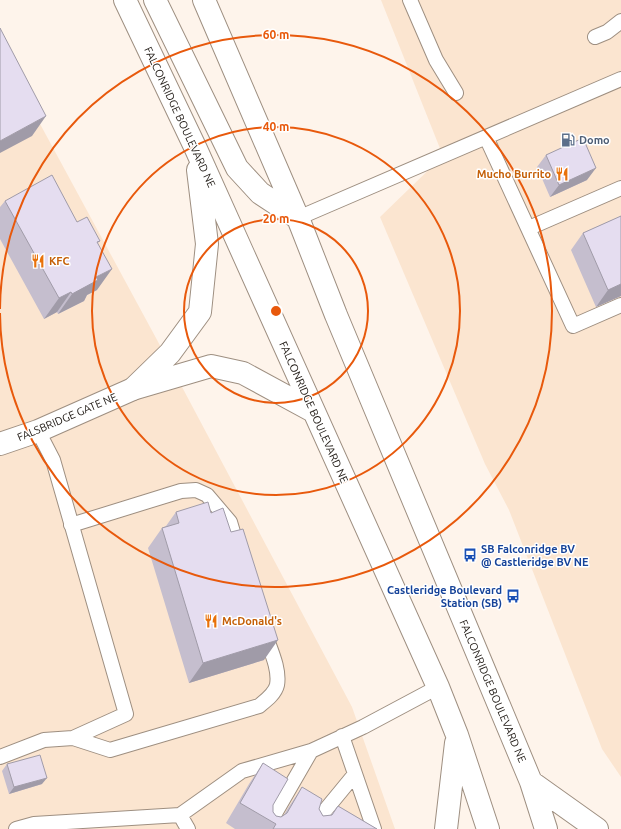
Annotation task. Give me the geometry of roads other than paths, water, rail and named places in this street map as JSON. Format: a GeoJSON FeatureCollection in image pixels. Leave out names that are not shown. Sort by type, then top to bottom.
{"type":"FeatureCollection","features":[{"type":"Feature","properties":{"kind":"main road","name":"FALCONRIDGE BOULEVARD NE"},"geometry":{"type":"LineString","coordinates":[[125,0],[196,149],[438,687],[457,735],[488,829]]}},
{"type":"Feature","properties":{"kind":"main road"},"geometry":{"type":"LineString","coordinates":[[155,0],[237,168],[260,193],[298,218]]}},
{"type":"Feature","properties":{"kind":"main road","name":"FALCONRIDGE BOULEVARD NE"},"geometry":{"type":"LineString","coordinates":[[204,0],[298,218],[339,322],[531,782],[546,829]]}},
{"type":"Feature","properties":{"kind":"main road"},"geometry":{"type":"LineString","coordinates":[[133,389],[170,353],[200,312],[207,244],[196,149]]}},
{"type":"Feature","properties":{"kind":"main road"},"geometry":{"type":"LineString","coordinates":[[133,389],[211,366],[244,373],[313,411]]}},
{"type":"Feature","properties":{"kind":"main road","name":"FALSBRIDGE GATE NE"},"geometry":{"type":"LineString","coordinates":[[0,444],[38,431],[133,389]]}},
{"type":"Feature","properties":{"kind":"main road"},"geometry":{"type":"LineString","coordinates":[[446,829],[457,735]]}},
{"type":"Feature","properties":{"kind":"main road"},"geometry":{"type":"LineString","coordinates":[[531,782],[597,829]]}},
{"type":"Feature","properties":{"kind":"lane"},"geometry":{"type":"LineString","coordinates":[[410,0],[436,60],[456,93]]}},
{"type":"Feature","properties":{"kind":"lane"},"geometry":{"type":"LineString","coordinates":[[595,37],[607,32],[621,21]]}},
{"type":"Feature","properties":{"kind":"lane"},"geometry":{"type":"LineString","coordinates":[[298,218],[621,79]]}},
{"type":"Feature","properties":{"kind":"lane"},"geometry":{"type":"LineString","coordinates":[[486,138],[529,228],[573,326],[621,305]]}},
{"type":"Feature","properties":{"kind":"lane"},"geometry":{"type":"LineString","coordinates":[[529,228],[621,188]]}},
{"type":"Feature","properties":{"kind":"lane"},"geometry":{"type":"LineString","coordinates":[[0,757],[44,740],[73,738],[126,714],[52,460],[38,431]]}},
{"type":"Feature","properties":{"kind":"lane"},"geometry":{"type":"LineString","coordinates":[[71,524],[181,491],[196,490],[207,495],[230,522],[241,559]]}},
{"type":"Feature","properties":{"kind":"lane"},"geometry":{"type":"LineString","coordinates":[[73,738],[110,750],[259,706],[270,697],[277,686],[276,670],[260,618]]}},
{"type":"Feature","properties":{"kind":"lane"},"geometry":{"type":"LineString","coordinates":[[16,829],[67,826],[180,815],[242,771],[311,752],[438,687]]}},
{"type":"Feature","properties":{"kind":"lane"},"geometry":{"type":"LineString","coordinates":[[342,736],[374,829]]}},
{"type":"Feature","properties":{"kind":"lane"},"geometry":{"type":"LineString","coordinates":[[266,829],[311,752]]}},
{"type":"Feature","properties":{"kind":"lane"},"geometry":{"type":"LineString","coordinates":[[312,829],[355,774]]}},
{"type":"Feature","properties":{"kind":"lane"},"geometry":{"type":"LineString","coordinates":[[360,823],[367,810]]}},
{"type":"Feature","properties":{"kind":"lane"},"geometry":{"type":"LineString","coordinates":[[180,815],[188,829]]}},
{"type":"Feature","properties":{"kind":"place","name":"Domo"},"geometry":{"type":"Point","coordinates":[568,140]}},
{"type":"Feature","properties":{"kind":"place","name":"Mucho Burrito"},"geometry":{"type":"Point","coordinates":[562,174]}},
{"type":"Feature","properties":{"kind":"place","name":"KFC"},"geometry":{"type":"Point","coordinates":[38,261]}},
{"type":"Feature","properties":{"kind":"place","name":"SB Falconridge BV @ Castleridge BV NE"},"geometry":{"type":"Point","coordinates":[470,555]}},
{"type":"Feature","properties":{"kind":"place","name":"Castleridge Boulevard Station (SB)"},"geometry":{"type":"Point","coordinates":[513,596]}},
{"type":"Feature","properties":{"kind":"place","name":"McDonald's"},"geometry":{"type":"Point","coordinates":[211,621]}}]}
